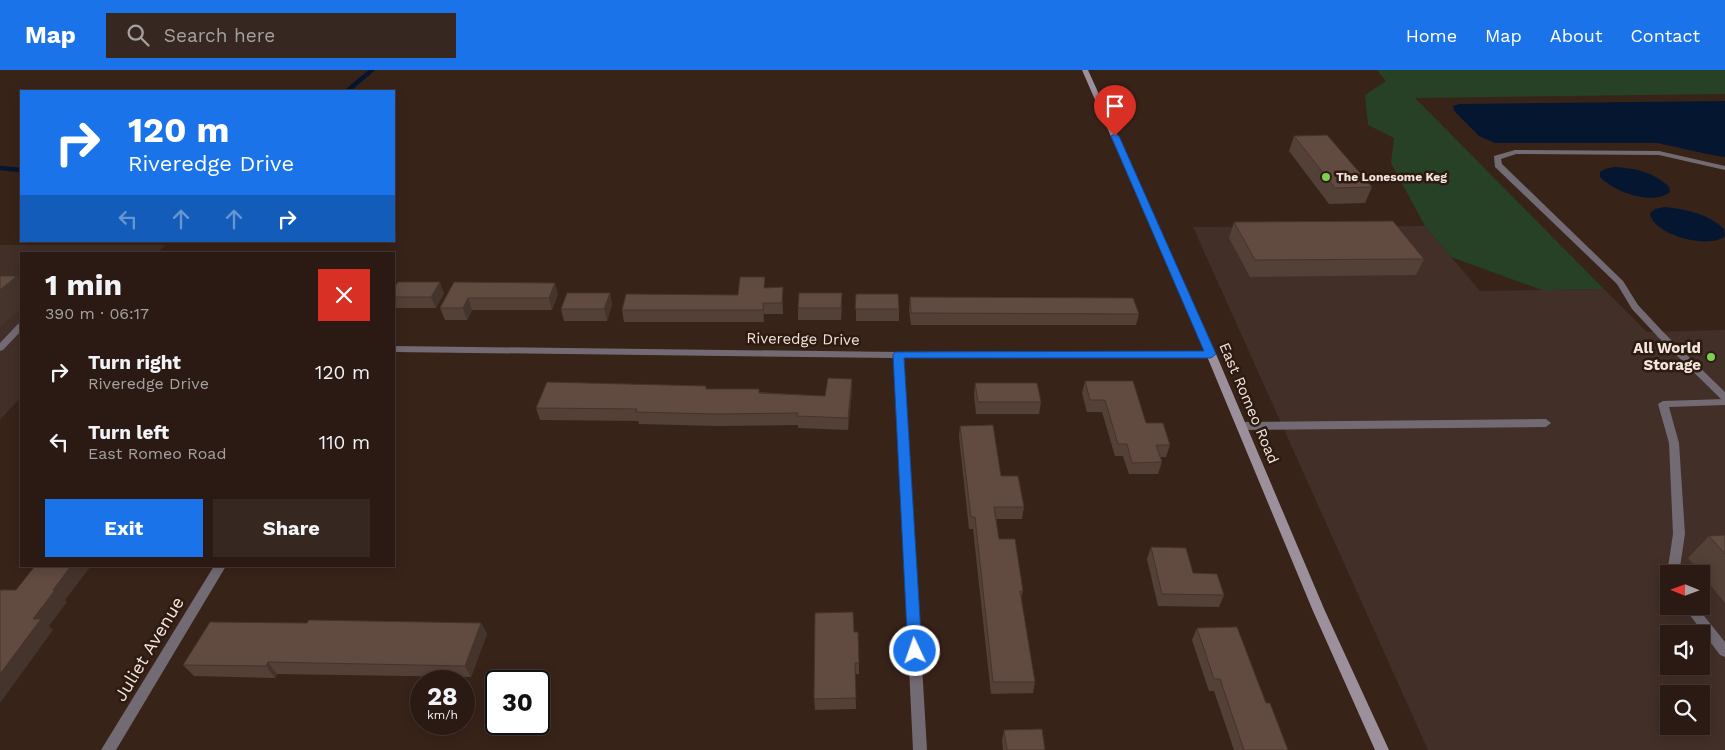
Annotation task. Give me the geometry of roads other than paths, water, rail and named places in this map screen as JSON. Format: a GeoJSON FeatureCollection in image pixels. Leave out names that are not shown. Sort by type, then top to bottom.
{"type":"FeatureCollection","features":[{"type":"Feature","properties":{"kind":"main road","name":"East Romeo Road"},"geometry":{"type":"LineString","coordinates":[[1084,70],[1211,354],[1319,611],[1382,750]]}},
{"type":"Feature","properties":{"kind":"street"},"geometry":{"type":"LineString","coordinates":[[1725,168],[1680,157],[1642,152],[1515,152],[1497,158],[1498,165],[1620,283],[1635,307],[1725,398]]}},
{"type":"Feature","properties":{"kind":"street"},"geometry":{"type":"LineString","coordinates":[[0,348],[20,327]]}},
{"type":"Feature","properties":{"kind":"street","name":"Riveredge Drive"},"geometry":{"type":"LineString","coordinates":[[395,349],[899,355],[1211,354]]}},
{"type":"Feature","properties":{"kind":"street"},"geometry":{"type":"LineString","coordinates":[[899,355],[920,750]]}},
{"type":"Feature","properties":{"kind":"street"},"geometry":{"type":"LineString","coordinates":[[1674,565],[1679,534],[1674,443],[1663,404],[1725,402]]}},
{"type":"Feature","properties":{"kind":"street"},"geometry":{"type":"LineString","coordinates":[[1241,426],[1546,423]]}},
{"type":"Feature","properties":{"kind":"street","name":"Juliet Avenue"},"geometry":{"type":"LineString","coordinates":[[108,750],[219,567]]}},
{"type":"Feature","properties":{"kind":"street"},"geometry":{"type":"LineString","coordinates":[[1697,615],[1725,652]]}},
{"type":"Feature","properties":{"kind":"water"},"geometry":{"type":"Polygon","coordinates":[[[1725,101],[1725,157],[1657,143],[1495,143],[1479,136],[1454,111],[1453,106],[1460,104],[1725,101]]]}},
{"type":"Feature","properties":{"kind":"water"},"geometry":{"type":"Polygon","coordinates":[[[1614,167],[1629,168],[1650,174],[1669,187],[1670,192],[1654,198],[1634,195],[1614,188],[1600,177],[1600,172],[1614,167]]]}},
{"type":"Feature","properties":{"kind":"water"},"geometry":{"type":"Polygon","coordinates":[[[1664,207],[1681,209],[1704,216],[1724,229],[1725,236],[1718,240],[1695,241],[1671,234],[1660,228],[1653,221],[1650,213],[1655,209],[1664,207]]]}},
{"type":"Feature","properties":{"kind":"waterway"},"geometry":{"type":"LineString","coordinates":[[348,90],[372,70]]}},
{"type":"Feature","properties":{"kind":"waterway"},"geometry":{"type":"LineString","coordinates":[[0,168],[20,170]]}},
{"type":"Feature","properties":{"kind":"place","name":"The Lonesome Keg"},"geometry":{"type":"Point","coordinates":[1326,177]}},
{"type":"Feature","properties":{"kind":"place","name":"All World Storage"},"geometry":{"type":"Point","coordinates":[1711,357]}}]}
